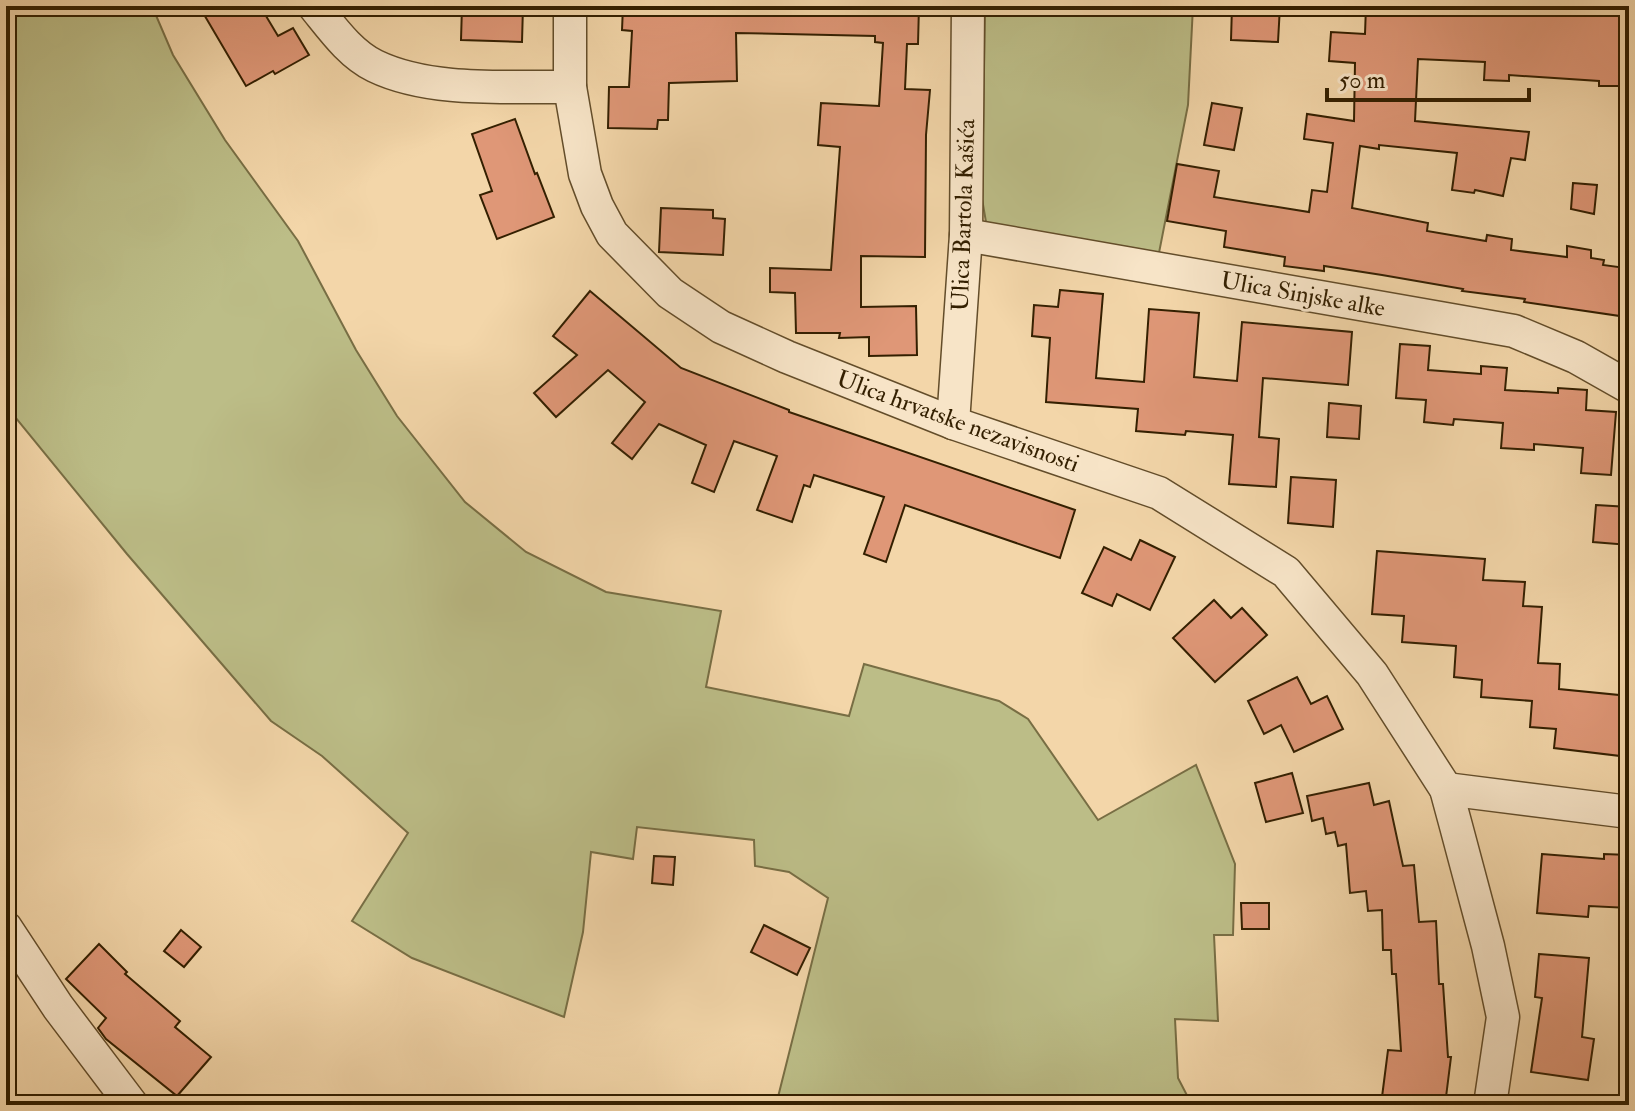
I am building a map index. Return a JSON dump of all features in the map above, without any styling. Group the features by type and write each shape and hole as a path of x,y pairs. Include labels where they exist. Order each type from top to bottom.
{"street":[{"path":"314,6 342,41 374,66 451,85 570,87"},
{"name":"Ulica hrvatske nezavisnosti","path":"570,6 570,87 585,174 612,234 670,293 734,333 787,357 953,423 1159,493 1286,572 1372,674 1446,789 1488,946 1503,1017 1490,1105"},
{"name":"Ulica Bartola Kašića","path":"953,423 966,235 968,6"},
{"name":"Ulica Sinjske alke","path":"966,235 1514,331 1576,357 1629,387"},
{"path":"1446,789 1629,812"},
{"path":"6,928 58,1007 132,1105"}],"green space":[{"path":"6,6 152,6 173,55 225,140 298,241 356,350 397,416 465,502 526,552 606,592 721,611 706,687 849,716 864,664 999,701 1028,719 1098,820 1196,765 1235,864 1233,935 1214,935 1218,1021 1175,1019 1178,1078 1192,1105 776,1105 828,898 789,872 755,866 754,840 637,827 633,859 591,852 583,932 564,1017 412,958 352,921 408,833 322,756 271,721 127,554 6,406"},
{"path":"985,6 1193,6 1188,105 1157,263 995,231 986,222 982,199"}],"building":[{"path":"199,6 260,6 278,36 293,28 309,55 246,86"},
{"path":"462,6 523,6 522,42 461,40"},
{"path":"623,6 919,6 918,44 907,44 905,89 930,90 926,135 925,257 861,256 861,307 916,306 917,355 869,356 869,337 839,338 840,333 796,333 795,293 770,292 770,268 831,270 840,147 818,145 821,103 879,106 883,43 875,42 875,36 736,33 737,81 669,83 668,120 658,120 657,129 608,128 609,87 629,87 632,31 622,30"},
{"path":"1232,6 1280,6 1278,42 1231,40"},
{"path":"1366,6 1629,6 1627,86 1599,86 1599,81 1509,75 1509,81 1484,80 1485,62 1418,59 1415,121 1529,132 1525,160 1511,158 1503,196 1475,190 1474,193 1452,190 1457,153 1360,146 1352,208 1428,223 1427,231 1486,241 1487,235 1512,239 1511,250 1567,257 1567,246 1591,250 1591,258 1604,260 1603,265 1626,268 1620,316 1324,266 1324,271 1284,266 1285,257 1224,247 1226,231 1167,221 1177,164 1219,171 1214,197 1309,212 1312,190 1327,192 1333,143 1304,139 1307,114 1354,121 1355,63 1329,61 1331,32 1365,34"},
{"path":"1212,103 1242,108 1234,150 1204,145"},
{"path":"515,119 554,217 497,239 480,195 492,191 472,134"},
{"path":"1573,183 1597,185 1594,214 1571,209"},
{"path":"661,208 713,210 713,218 725,219 723,255 659,252"},
{"path":"1060,290 1103,294 1096,378 1144,382 1149,309 1199,313 1194,377 1237,381 1242,322 1352,332 1348,385 1263,378 1259,437 1279,439 1276,487 1229,484 1233,435 1136,431 1138,409 1046,402 1050,338 1032,336 1034,305 1058,307"},
{"path":"590,291 681,368 789,412 1075,510 1060,558 905,505 886,562 864,554 884,497 814,475 810,487 804,485 792,522 757,510 777,456 734,441 714,492 692,483 706,445 659,424 632,459 612,443 645,402 608,370 556,417 534,393 577,355 553,336"},
{"path":"1400,344 1430,346 1428,370 1481,374 1481,366 1507,368 1505,390 1558,393 1558,388 1587,390 1586,410 1616,412 1611,475 1581,473 1583,448 1534,444 1534,450 1501,448 1503,423 1454,419 1453,425 1424,422 1426,400 1396,398"},
{"path":"1329,403 1361,406 1359,439 1327,437"},
{"path":"1291,477 1336,480 1333,527 1288,523"},
{"path":"1596,505 1629,507 1629,545 1593,542"},
{"path":"1140,540 1175,557 1150,610 1117,594 1112,606 1082,593 1104,547 1131,560"},
{"path":"1377,551 1485,559 1483,580 1525,582 1523,606 1542,607 1538,663 1560,664 1559,689 1629,696 1629,757 1554,748 1556,729 1530,727 1532,701 1481,697 1482,680 1454,677 1456,646 1402,642 1404,616 1372,614"},
{"path":"1214,600 1231,618 1242,608 1267,635 1215,682 1173,638"},
{"path":"1297,677 1311,704 1327,696 1343,729 1294,752 1281,725 1264,734 1248,701"},
{"path":"1292,773 1303,813 1266,822 1255,783"},
{"path":"1369,783 1374,805 1389,801 1403,866 1414,865 1419,922 1436,921 1439,984 1443,984 1448,1057 1451,1057 1445,1105 1382,1097 1388,1050 1401,1051 1396,974 1392,974 1391,950 1383,950 1382,910 1368,911 1366,891 1350,893 1346,844 1338,846 1335,832 1326,834 1323,818 1312,821 1307,796"},
{"path":"1542,854 1604,859 1604,854 1629,855 1629,908 1589,906 1588,917 1537,913"},
{"path":"654,856 675,857 673,885 652,883"},
{"path":"1241,903 1269,903 1269,929 1242,929"},
{"path":"764,925 810,948 797,975 751,952"},
{"path":"181,930 201,947 184,967 164,951"},
{"path":"99,944 127,972 125,974 180,1021 175,1027 211,1057 177,1096 106,1039 98,1028 106,1018 66,979"},
{"path":"1539,954 1589,958 1582,1037 1594,1039 1588,1080 1531,1072 1542,998 1535,997"}]}
